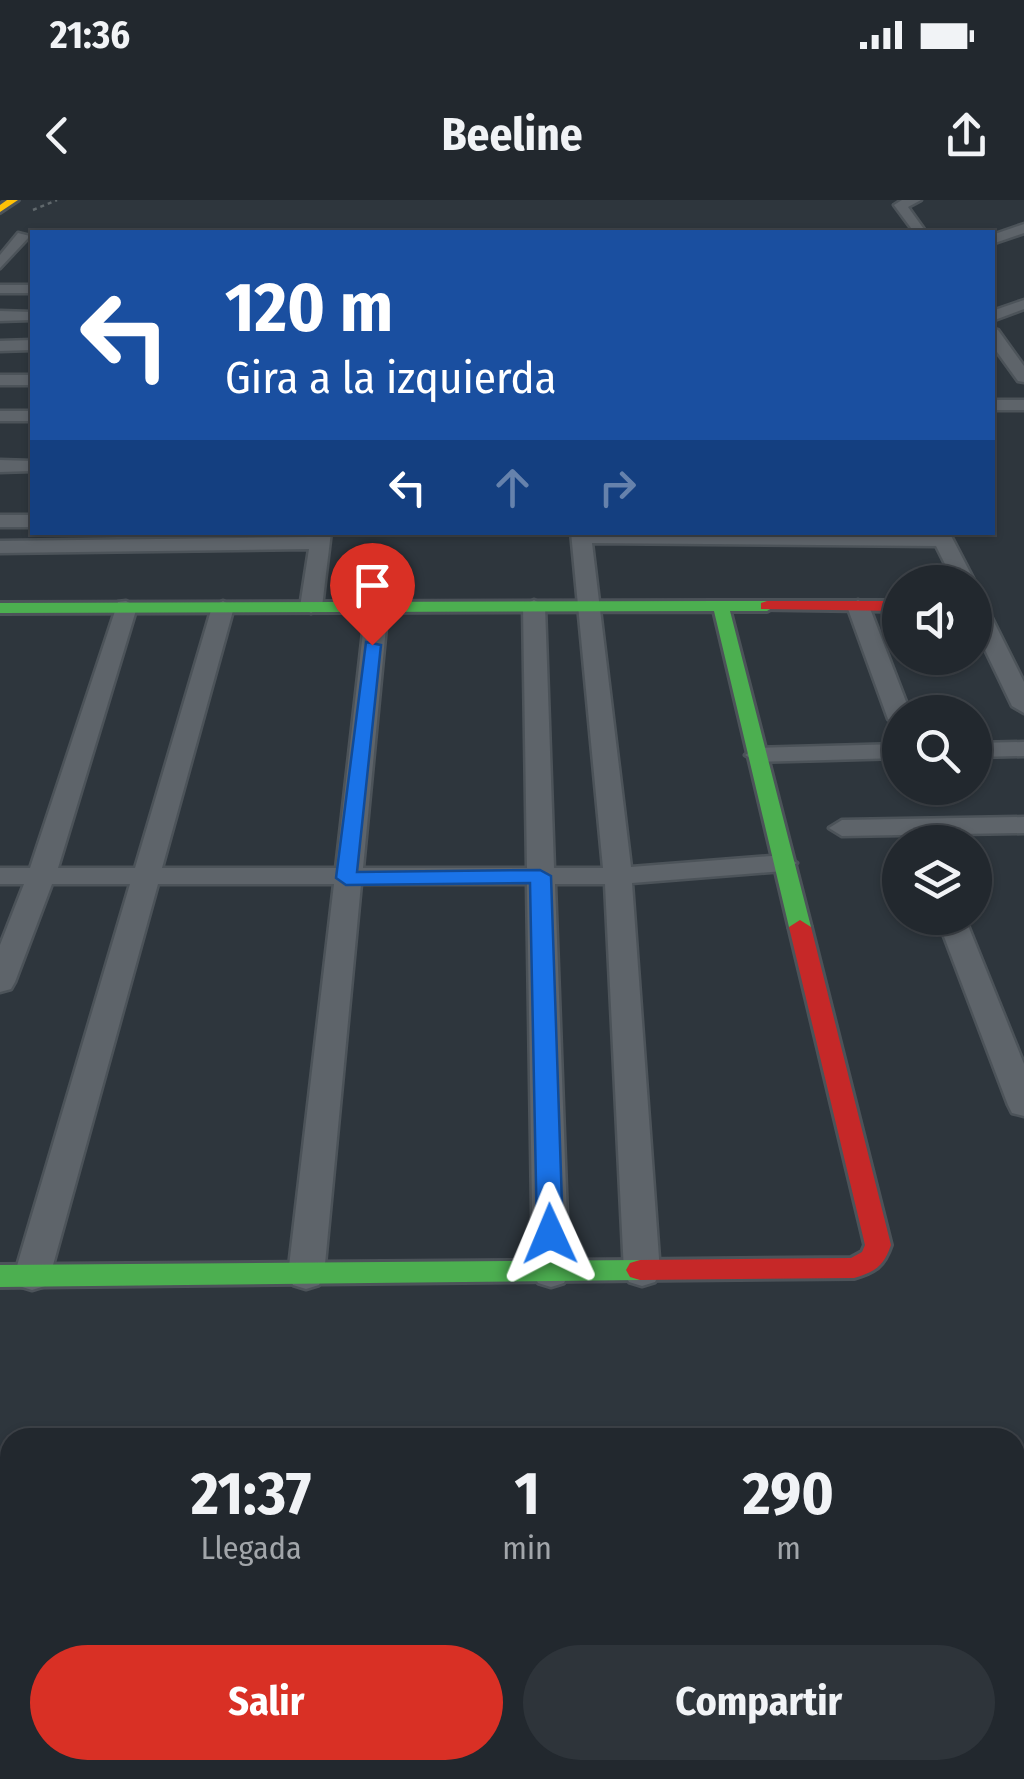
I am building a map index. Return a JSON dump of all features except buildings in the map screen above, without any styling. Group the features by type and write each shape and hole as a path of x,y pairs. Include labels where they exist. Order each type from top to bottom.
{"street":[{"path":"0,209 13,200"},
{"path":"916,200 900,205 919,230"},
{"path":"995,239 1024,228"},
{"path":"6,263 26,238"},
{"path":"0,289 30,289"},
{"path":"995,316 1024,304"},
{"path":"0,316 30,316"},
{"path":"995,337 1024,377"},
{"path":"0,346 30,345"},
{"path":"0,380 30,380"},
{"path":"995,405 1024,405"},
{"path":"0,416 30,416"},
{"path":"0,466 30,466"},
{"path":"0,521 30,521"},
{"path":"642,1272 618,876 582,535 941,536 956,565"},
{"path":"0,547 320,538 311,607"},
{"path":"306,1275 377,606"},
{"path":"534,606 551,1273"},
{"path":"0,1276 854,1268 872,1259 878,1246 721,606"},
{"path":"858,606 891,695"},
{"path":"0,608 882,606"},
{"path":"0,982 40,878 126,607"},
{"path":"32,1276 223,607"},
{"path":"992,641 1024,706"},
{"path":"992,750 1024,749"},
{"path":"757,755 882,752"},
{"path":"992,827 1024,824"},
{"path":"842,828 882,831"},
{"path":"0,876 618,876 783,863"},
{"path":"959,935 1014,1054 1024,1105"}],"traffic: fast":[{"path":"721,606 800,927"},
{"path":"0,608 767,606"},
{"path":"0,1276 640,1270"}],"traffic: slow":[{"path":"0,209 13,200"}],"traffic: jam":[{"path":"767,606 882,606"},
{"path":"640,1270 854,1268 873,1259 878,1245 800,927"}],"route":[{"path":"372,645 346,878 540,876 550,1234"}]}
